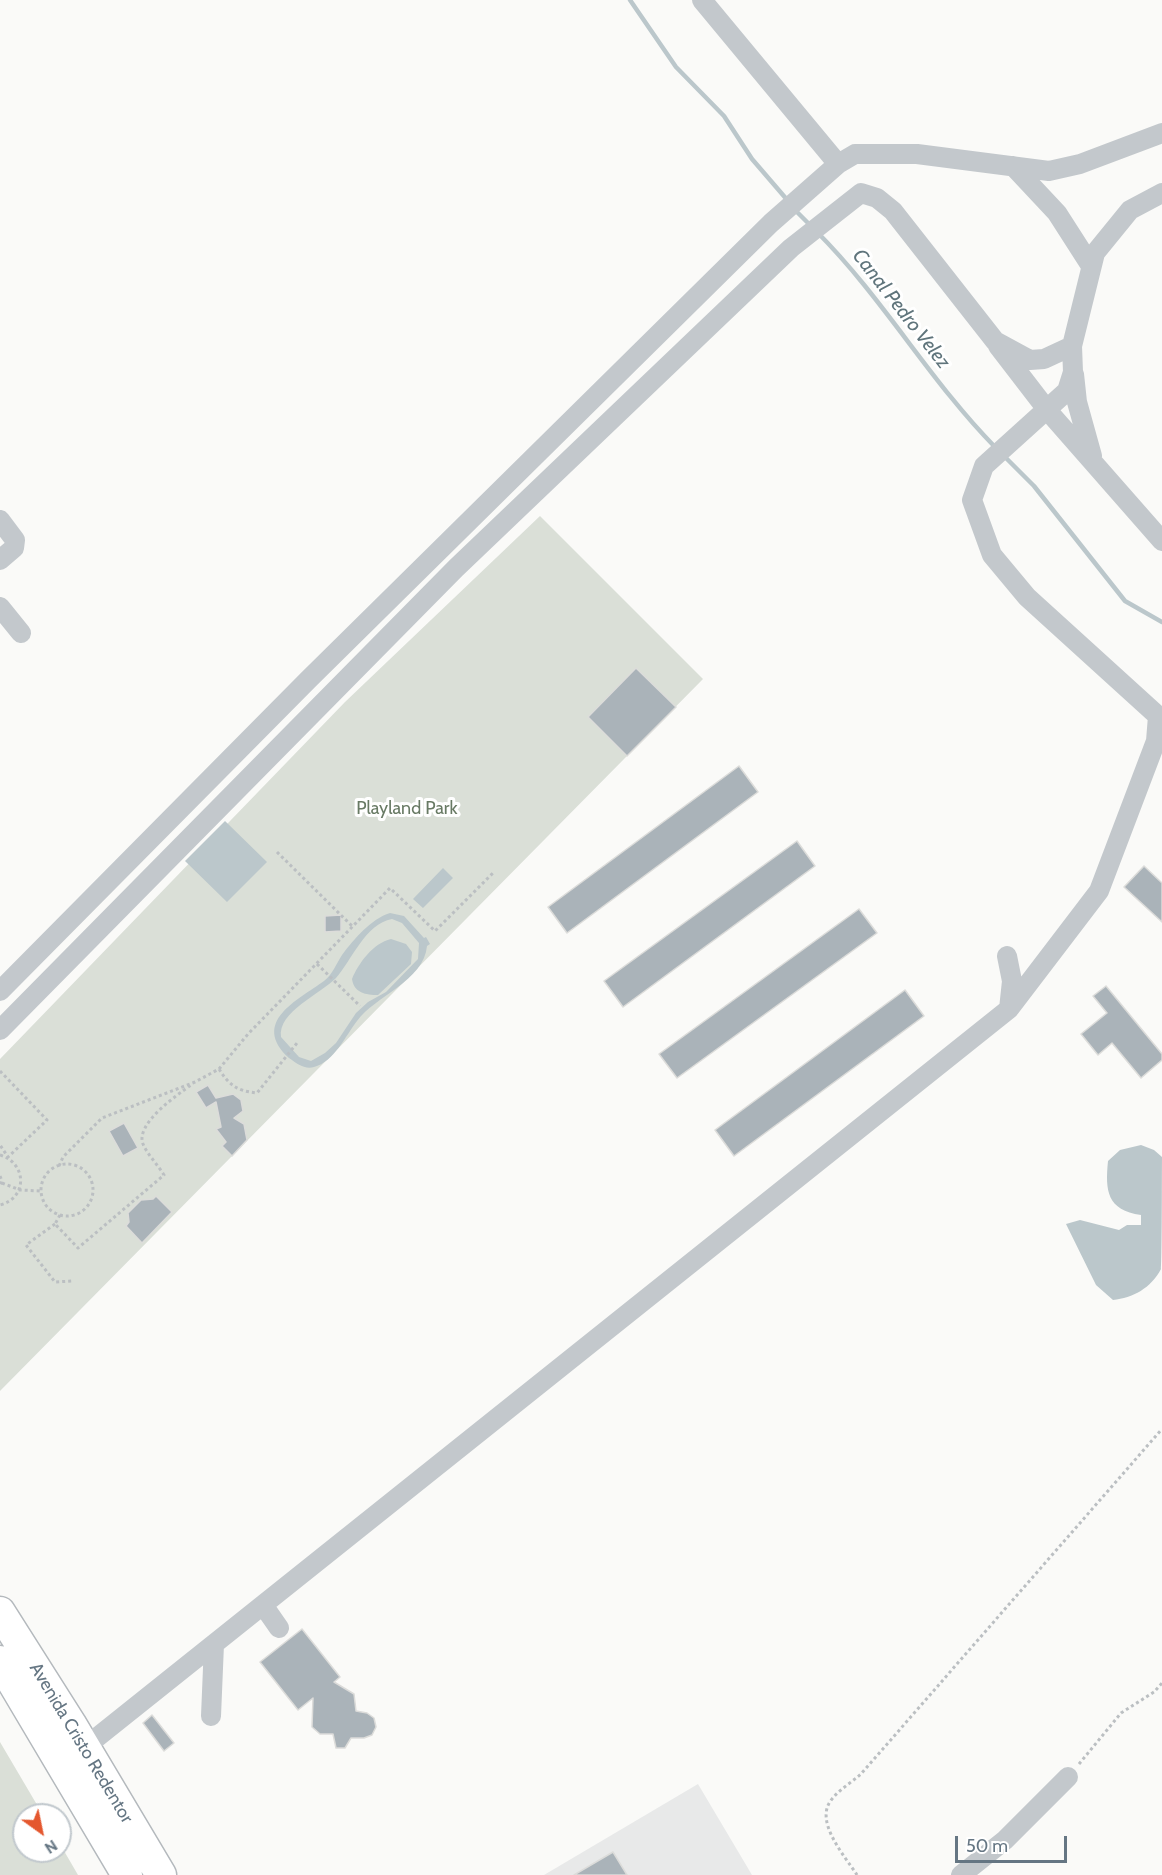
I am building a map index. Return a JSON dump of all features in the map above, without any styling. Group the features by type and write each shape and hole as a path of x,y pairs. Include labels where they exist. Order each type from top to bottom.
{"highway":[{"name":"Avenida Cristo Redentor","path":"0,1612 85,1747 160,1875"},
{"name":"Avenida Cristo Redentor","path":"0,1661 127,1875"}],"street":[{"path":"702,0 838,164"},
{"path":"0,991 309,679 771,223 838,164 855,154 917,154 1049,171 1080,164 1162,133"},
{"path":"1013,166 1057,213 1091,266"},
{"path":"1094,461 1077,402 1072,346 1091,266 1095,253 1130,210 1162,193"},
{"path":"0,1030 456,568 792,248 827,218 861,194 877,198 893,211 1048,411 1094,461 1162,542"},
{"path":"995,341 1030,360 1044,359 1072,346"},
{"path":"639,354 640,369 645,376 657,377"},
{"path":"85,1747 1010,1009 1099,891 1156,741 1158,716 1027,597 992,555 972,500 984,466 1048,411 1067,391 1073,372"},
{"path":"607,385 618,392 625,407"},
{"path":"0,520 15,540 14,548 0,560"},
{"path":"0,607 21,633"},
{"path":"1007,956 1012,981 1010,1009"},
{"path":"263,1605 279,1628"},
{"path":"211,1716 214,1644"},
{"path":"961,1875 1005,1840 1068,1777"}],"path":[{"path":"277,852 353,927"},
{"path":"59,1166 74,1166 88,1174 93,1190 89,1205 83,1211 68,1216 60,1215 47,1207 41,1191 46,1176 59,1166 63,1157 102,1118 195,1082 219,1069 248,1034 390,888 435,931 494,872"},
{"path":"317,964 360,1006"},
{"path":"219,1069 229,1084 242,1092 257,1093 297,1043"},
{"path":"0,1071 47,1120 8,1157"},
{"path":"55,1224 78,1248 164,1175 143,1143 142,1133 150,1119 195,1082"},
{"path":"0,1146 18,1167 21,1174 20,1190 9,1202 0,1205"},
{"path":"0,1155 8,1157"},
{"path":"0,1176 1,1185 20,1190 41,1191"},
{"path":"60,1215 55,1224 26,1245 55,1282 72,1281"},
{"path":"857,1875 828,1829 825,1811 831,1799 861,1774 1162,1429"},
{"path":"1068,1777 1121,1713 1154,1692 1162,1683"}],"shaded area":[{"path":"225,821 267,862 227,902 185,861"},
{"path":"443,868 453,878 423,908 413,899"},
{"path":"390,913 404,916 424,938 426,937 430,944 427,946 424,958 408,979 365,1012 328,1060 311,1068 298,1064 289,1058 278,1045 274,1033 276,1023 291,1004 327,978 357,936","holes":["392,919 402,923 419,943 418,959 386,992 368,1002 356,1013 336,1043 325,1053 311,1061 299,1057 281,1037 286,1019 336,978 374,928"]},
{"path":"391,939 406,944 412,952 411,964 378,995 361,992 355,987 352,979 358,967 372,949"},
{"path":"1141,1145 1154,1150 1162,1157 1161,1269 1152,1282 1141,1291 1113,1300 1096,1285 1066,1224 1080,1220 1119,1230 1127,1225 1141,1225 1141,1215 1121,1209 1115,1204 1108,1190 1107,1181 1108,1161 1120,1150"},
{"path":"698,1784 752,1875 544,1875"}],"green space":[{"name":"Playland Park","path":"540,516 703,679 0,1391 0,1059 345,702"},
{"path":"0,1742 36,1803 12,1803 12,1863 71,1863 78,1875 0,1875"}],"building":[{"path":"636,668 676,707 627,756 588,717"},
{"path":"739,766 758,792 567,933 548,907"},
{"path":"797,841 815,866 623,1007 604,981"},
{"path":"1144,866 1162,883 1162,922 1124,887"},
{"path":"859,909 877,933 677,1078 659,1054"},
{"path":"341,915 341,931 325,932 325,916"},
{"path":"1106,986 1162,1054 1162,1060 1141,1078 1112,1043 1098,1055 1081,1034 1107,1013 1093,996"},
{"path":"905,990 924,1016 734,1156 715,1130"},
{"path":"208,1085 216,1098 233,1094 241,1100 243,1111 234,1118 244,1124 247,1140 232,1156 222,1146 226,1142 216,1129 221,1127 216,1102 206,1108 196,1092"},
{"path":"124,1123 138,1148 123,1156 109,1131"},
{"path":"156,1196 172,1212 142,1243 126,1226 129,1222 128,1213 141,1200 153,1199"},
{"path":"302,1629 340,1677 334,1682 354,1694 356,1711 367,1713 374,1718 376,1727 372,1735 364,1738 351,1738 345,1748 336,1748 333,1734 320,1734 312,1727 313,1698 298,1710 260,1662"},
{"path":"152,1715 174,1743 164,1751 143,1723"},
{"path":"613,1852 627,1875 574,1875"}],"waterway":[{"name":"Canal Pedro Velez","path":"630,0 676,67 724,116 752,159 789,202"},
{"name":"Canal Pedro Velez","path":"794,209 811,226"},
{"name":"Canal Pedro Velez","path":"817,232 864,284 949,395 995,447"},
{"name":"Canal Pedro Velez","path":"1003,455 1034,486 1125,601 1162,622"}]}
